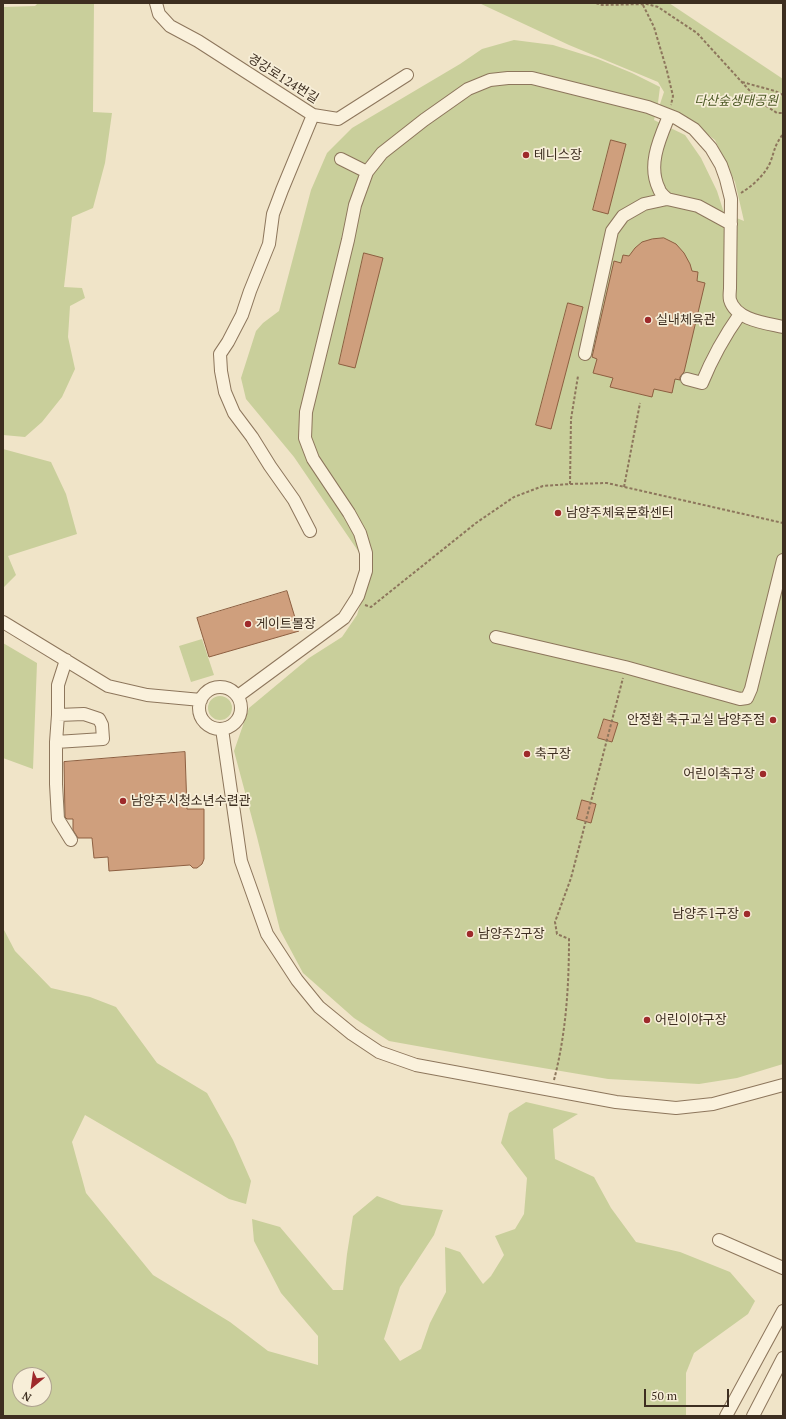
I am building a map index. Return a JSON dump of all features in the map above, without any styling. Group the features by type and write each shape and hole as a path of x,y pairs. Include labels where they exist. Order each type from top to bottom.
{"street":[{"name":"경강로124번길","path":"156,3 159,14 170,26 198,41 313,115 338,119 407,76"},
{"path":"238,696 344,618 358,596 366,571 366,553 360,533 349,513 313,460 305,438 306,412 355,206 367,172 382,153 424,120 468,89 490,80 532,78 648,107 694,129 711,148 721,165 726,178 730,198 731,224 729,298 733,307 740,314 754,320 783,327"},
{"path":"310,531 294,500 270,466 252,436 234,413 225,392 221,371 220,354 242,315 269,244 273,214 313,115"},
{"path":"667,199 659,190 654,175 656,148 669,116"},
{"path":"341,159 367,172"},
{"path":"584,354 612,231 623,216 644,204 667,199 698,206 731,224"},
{"path":"687,379 702,383 725,334 740,314"},
{"path":"496,636 626,667 740,699 747,698 751,689 783,560"},
{"path":"3,622 108,686 147,695 201,700"},
{"path":"66,660 58,685 56,784 58,819 71,840"},
{"path":"217,686 224,687 230,689 238,696 242,705 241,712 239,718 228,728 214,728 202,719 199,705 205,693 210,689 217,686"},
{"path":"56,742 103,739 102,725 99,719 84,714 58,715"},
{"path":"222,729 241,861 267,934 297,980 319,1007 352,1034 379,1052 416,1066 616,1102 676,1108 713,1104 783,1085"},
{"path":"719,1240 783,1268"},
{"path":"726,1416 783,1311"},
{"path":"752,1416 783,1358"}],"path":[{"path":"596,3 602,5 642,4 658,7 697,33 760,102 777,113 783,113"},
{"path":"642,4 654,27 668,71 673,96 669,116"},
{"path":"742,82 775,91 783,95"},
{"path":"730,198 751,186 765,171 770,163 776,143 783,134"},
{"path":"570,484 571,419 578,376"},
{"path":"624,488 640,404"},
{"path":"354,602 371,607 476,523 514,497 543,486 607,483 783,523"},
{"path":"552,1090 560,1057 569,979 570,938 557,934 555,922 571,878 626,667"}],"green space":[{"path":"38,3 94,3 93,112 112,113 105,163 93,208 72,217 64,287 82,288 85,298 70,306 68,337 75,369 62,397 42,422 25,437 3,435 3,7 35,6"},
{"name":"남양주체육문화센터","path":"479,3 669,3 783,79 783,1064 737,1078 699,1084 608,1079 389,1041 354,1018 303,973 280,930 234,751 249,708 309,658 342,637 357,615 371,570 294,457 246,399 241,378 256,331 263,323 279,311 311,190 327,153 352,128 460,64 482,49 514,40 553,45 598,59 632,73 660,87 654,120 685,135 701,158 717,191 724,213 744,221 735,182 715,140 690,121 659,107 664,92 658,82 569,45"},
{"path":"3,449 51,462 66,494 77,534 8,556 16,575 3,588"},
{"path":"202,639 214,675 191,682 179,646"},
{"path":"3,643 37,663 33,769 3,758"},
{"path":"220,696 229,699 232,708 229,717 220,720 211,717 208,708 211,699"},
{"path":"3,928 15,951 51,988 90,997 116,1007 157,1063 207,1093 233,1140 251,1181 246,1204 229,1199 85,1115 72,1142 86,1193 153,1275 230,1322 268,1351 318,1365 318,1336 281,1293 254,1241 252,1219 280,1227 333,1290 343,1290 353,1216 377,1196 402,1205 443,1210 434,1235 400,1287 384,1339 400,1361 421,1349 430,1323 446,1292 445,1247 460,1252 483,1284 491,1276 504,1255 495,1236 515,1229 524,1214 527,1178 501,1143 509,1113 526,1102 578,1114 553,1129 555,1159 594,1177 611,1208 636,1242 680,1252 730,1272 755,1301 748,1314 694,1353 686,1373 686,1416 3,1416"}],"building":[{"path":"611,140 626,144 608,214 593,210"},
{"name":"실내체육관","path":"664,238 676,244 684,253 692,271 698,272 697,281 705,283 684,372 680,377 680,380 675,379 672,393 654,389 652,397 610,387 613,378 593,373 597,359 592,357 614,261 621,263 623,255 629,256 642,242"},
{"path":"364,253 383,258 355,368 339,364"},
{"path":"568,303 583,307 551,429 536,425"},
{"name":"게이트볼장","path":"287,591 299,631 209,657 197,618"},
{"path":"604,719 618,723 612,742 598,738"},
{"path":"185,752 187,809 204,809 204,859 202,864 197,868 193,868 190,865 109,871 108,857 94,858 92,838 78,838 73,830 73,819 67,819 65,817 64,762"},
{"path":"582,800 596,804 591,823 577,819"}],"place":[{"name":"테니스장","path":"526,155"},
{"name":"실내체육관","path":"648,320"},
{"name":"남양주체육문화센터","path":"558,513"},
{"name":"게이트볼장","path":"248,624"},
{"name":"안정환 축구교실 남양주점","path":"773,720"},
{"name":"축구장","path":"527,754"},
{"name":"어린이축구장","path":"763,774"},
{"name":"남양주시청소년수련관","path":"123,801"},
{"name":"남양주1구장","path":"747,914"},
{"name":"남양주2구장","path":"470,934"},
{"name":"어린이야구장","path":"647,1020"}],"park label":[{"name":"다산숲생태공원","path":"736,101"}]}
